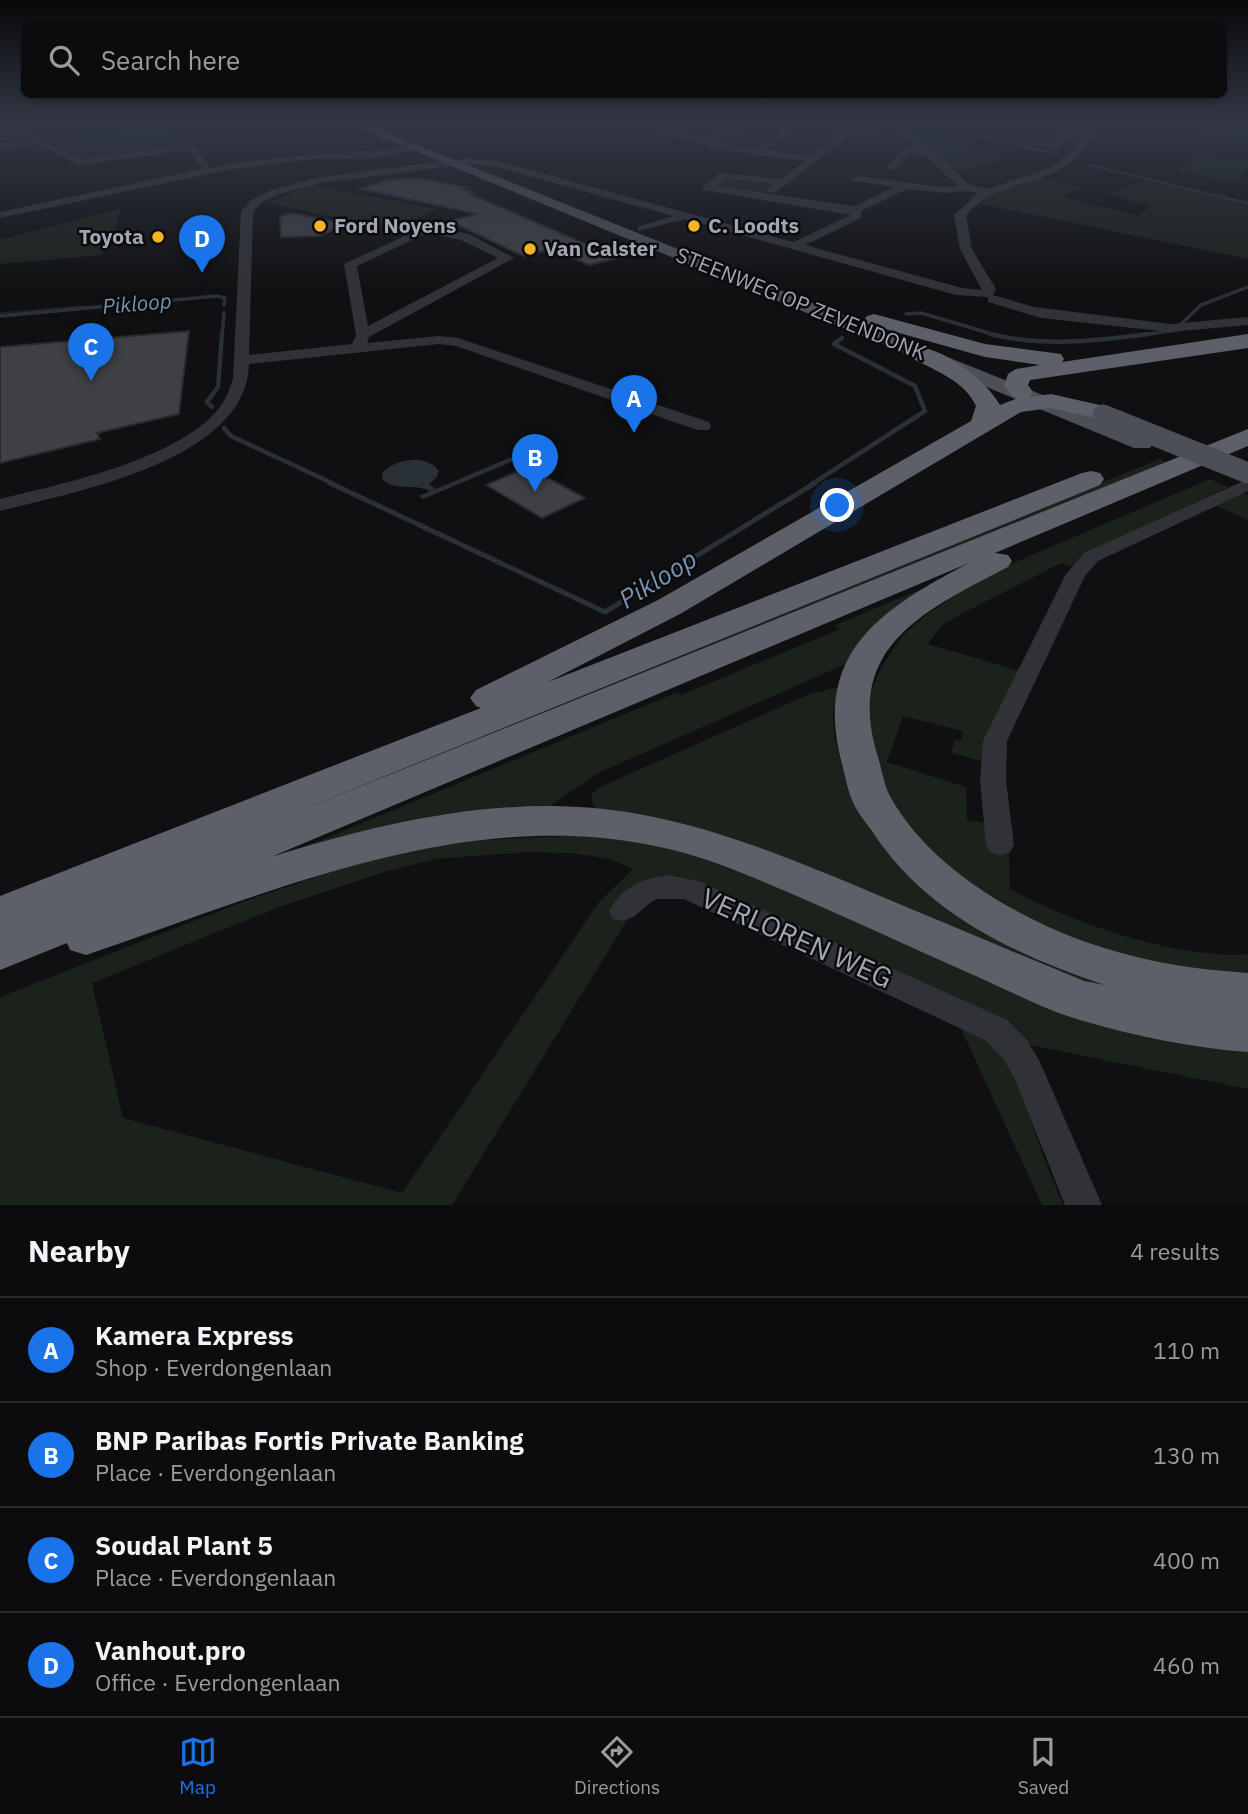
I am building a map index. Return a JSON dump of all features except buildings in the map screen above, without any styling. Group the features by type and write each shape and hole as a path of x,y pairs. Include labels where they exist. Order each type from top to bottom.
{"highway":[{"path":"874,320 948,343 1002,354 1041,359 1111,360"},
{"path":"245,816 278,792 309,775 518,684 629,629 1015,406 1026,391 1024,374 1248,341"},
{"path":"920,353 965,379 981,392 988,406 983,423"},
{"path":"1026,391 1095,415"},
{"path":"0,914 1248,416"},
{"path":"0,951 1248,437"},
{"path":"1145,480 1108,507 959,580 910,612 883,634 862,662 851,695 856,761 873,803 886,825 930,872 978,910 1043,945 1125,975 1209,991 1248,993"},
{"path":"0,961 79,940 312,860 399,837 485,825 566,821 652,831 699,842 790,874 891,921 1079,1000 1205,1028 1248,1031"}],"main road":[{"name":"STEENWEG OP ZEVENDONK","path":"503,179 920,353 1248,473"},
{"name":"STEENWEG OP ZEVENDONK","path":"507,179 874,320 1026,391"},
{"name":"STEENWEG OP ZEVENDONK","path":"1095,415 1248,485"}],"street":[{"path":"0,215 168,179"},
{"path":"292,179 301,185"},
{"path":"315,179 320,180"},
{"path":"0,505 118,472 159,456 190,439 228,411 238,394 243,360 247,211 257,201 275,192 325,179"},
{"name":"STEENWEG OP ZEVENDONK","path":"550,179 961,292 977,299 987,296 1030,311 1115,334"},
{"path":"718,179 707,188 855,210 905,185"},
{"path":"760,179 783,182"},
{"path":"764,197 787,179"},
{"path":"859,179 944,190 967,188 986,192"},
{"path":"958,179 967,188"},
{"path":"987,296 989,289 966,249 959,224 960,215 967,205 986,192 1024,179"},
{"path":"794,246 857,216 855,210"},
{"path":"642,229 684,216"},
{"path":"426,229 465,237 508,258 361,342 350,264 426,229"},
{"name":"STEENWEG OP ZEVENDONK","path":"1030,311 1170,328 1248,321"},
{"path":"243,360 361,342 439,340 469,344 703,426"},
{"path":"1000,845 993,782 995,741 1076,575 1091,557 1248,485"},
{"name":"VERLOREN WEG","path":"622,911 645,889 674,886 689,889 974,1019 1004,1036 1026,1065 1084,1205"}],"shaded area":[{"path":"723,179 773,183 762,193 712,186"},
{"path":"1037,179 1046,179 1081,188 1061,197 1138,216 1151,206 1107,194 1147,180 1248,203 1248,259 981,204 995,194"},
{"path":"1219,179 1240,179 1237,183"},
{"path":"312,185 437,209 394,230 267,203"},
{"path":"120,209 115,232 109,233 102,255 0,264 0,240"},
{"path":"87,305 84,310 0,318 0,312"},
{"path":"542,444 547,447 423,499 419,496 430,491 394,486 383,480 382,473 395,464 419,460 433,465 439,471 429,484 436,489"},
{"path":"1160,459 1166,462 0,936 0,927"},
{"path":"1210,479 1228,487 1087,555 1072,566 1061,563 941,626 928,644 1020,671 984,762 951,753 955,740 961,741 963,731 903,716 887,762 966,787 967,820 1008,826 1010,889 1094,926 1158,945 1189,951 1248,954 1248,980 1072,947 955,878 901,820 870,754 869,695 882,666 903,635 926,615 967,587 1006,566"},
{"path":"1240,492 1248,495 1248,520 1214,505"},
{"path":"931,585 855,660 598,773 549,807 295,851 678,692 681,695 840,629 835,625"},
{"path":"838,689 833,710 834,735 843,770 849,788 887,848 1136,989 1108,992 597,810 591,800 592,794 602,786 810,694"},
{"path":"593,835 663,846 720,863 1248,1051 1248,1089 1025,1044 700,882 664,875 648,879 630,890 631,914 452,1205 0,1205 0,997 245,901 365,860 435,842","holes":["526,852 595,856 633,869 599,902 402,1193 123,1118 92,983 279,907 384,872 435,859"]},
{"path":"958,1022 993,1040 1013,1067 1063,1205 1042,1205"}],"waterway":[{"path":"1149,179 1248,203"},
{"name":"Pikloop","path":"1179,326 1201,305 1248,287"},
{"name":"Pikloop","path":"0,316 217,296 225,298 224,305"},
{"name":"Pikloop","path":"222,336 224,313"},
{"name":"Pikloop","path":"906,314 921,313 997,335"},
{"name":"Pikloop","path":"1135,336 1177,330"},
{"name":"Pikloop","path":"212,407 207,402 218,387 222,334"},
{"name":"Pikloop","path":"990,334 997,335"},
{"name":"Pikloop","path":"997,335 1049,342 1089,341 1148,334"},
{"name":"Pikloop","path":"812,484 925,411 915,386 834,344 842,338"},
{"name":"Pikloop","path":"224,428 231,436 334,484"},
{"name":"Pikloop","path":"330,483 605,612 815,483"}],"place":[{"name":"Ford Noyens","path":"320,226"},
{"name":"C. Loodts","path":"694,226"},
{"name":"Toyota","path":"158,237"},
{"name":"Van Calster","path":"530,249"},
{"name":"Vanhout.pro","path":"202,273"},
{"name":"Soudal Plant 5","path":"91,381"},
{"name":"Kamera Express","path":"634,433"},
{"name":"BNP Paribas Fortis Private Banking","path":"535,492"}]}
